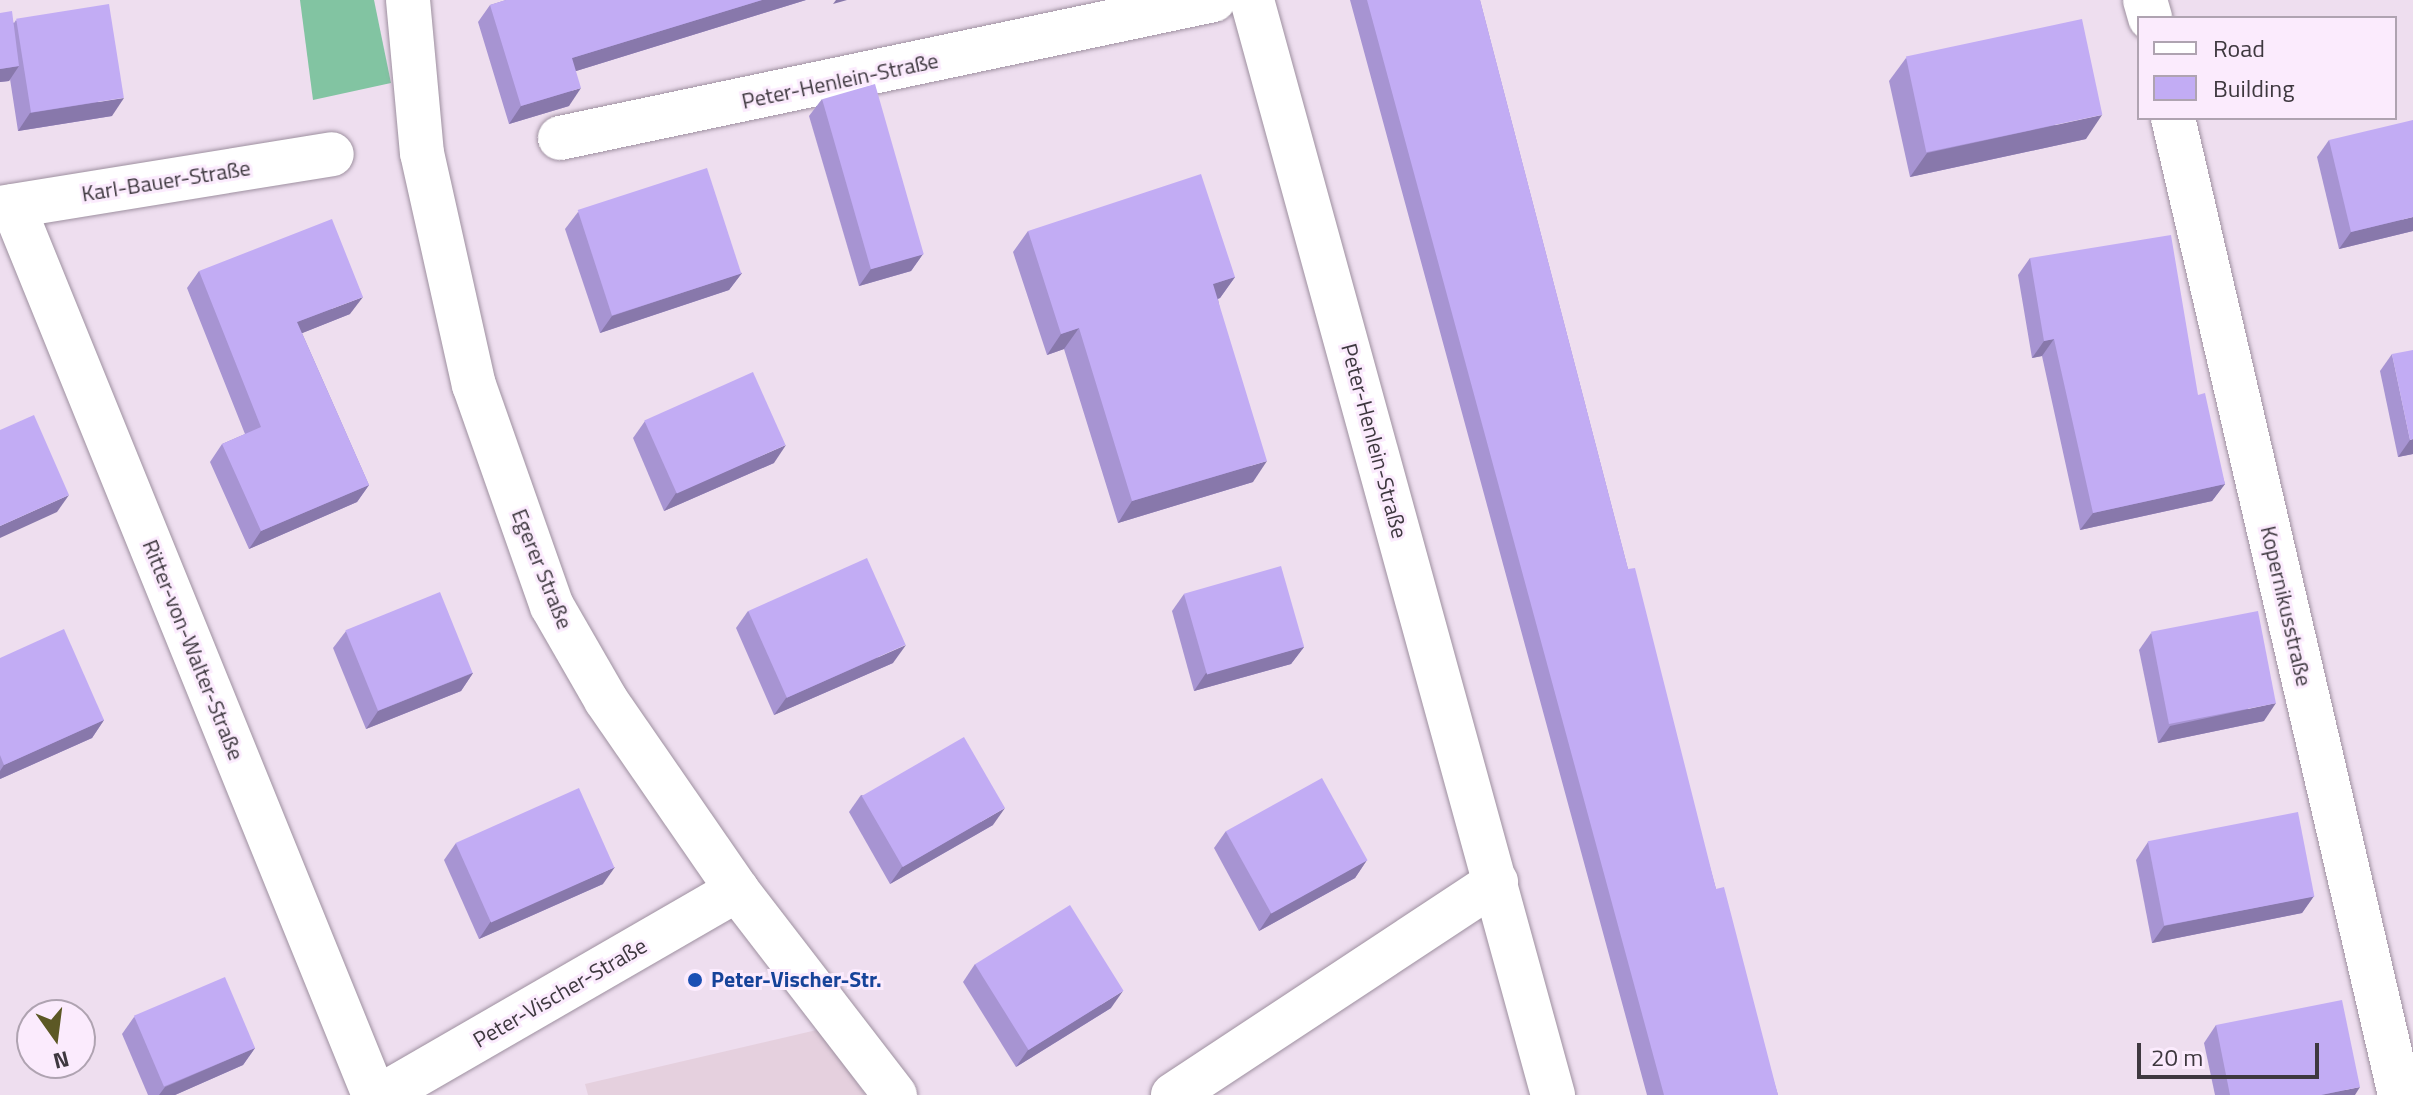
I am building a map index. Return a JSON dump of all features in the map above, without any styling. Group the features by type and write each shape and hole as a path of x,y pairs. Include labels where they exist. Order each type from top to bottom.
{"street":[{"name":"Egerer Straße","path":"408,0 422,153 474,385 552,606 606,700 737,890 895,1095"},
{"name":"Peter-Henlein-Straße","path":"560,138 1214,0"},
{"name":"Peter-Henlein-Straße","path":"1252,0 1553,1095"},
{"name":"Kopernikusstraße","path":"2173,120 2400,1095"},
{"name":"Karl-Bauer-Straße","path":"6,207 332,154"},
{"name":"Ritter-von-Walter-Straße","path":"6,207 374,1095"},
{"path":"1173,1095 1496,882"},
{"name":"Peter-Vischer-Straße","path":"382,1095 737,890"}],"shaded area":[{"path":"821,1029 865,1095 588,1095 585,1084"}],"green space":[{"path":"300,0 374,0 391,83 313,100"}],"building":[{"path":"506,0 762,0 572,58 581,88 521,106 490,5"},
{"path":"1367,0 1480,0 1628,569 1635,568 1716,889 1724,887 1778,1095 1664,1095"},
{"path":"109,4 124,98 31,113 16,19"},
{"path":"12,11 19,66 0,69 0,13"},
{"path":"2082,19 2102,115 1926,152 1906,56"},
{"path":"875,84 924,254 871,269 822,99"},
{"path":"2413,120 2413,217 2351,232 2329,140"},
{"path":"707,168 741,274 612,316 578,210"},
{"path":"1201,174 1235,277 1213,284 1267,461 1132,501 1079,328 1061,334 1028,231"},
{"path":"332,219 363,297 297,322 369,485 261,531 222,444 261,427 199,271"},
{"path":"2171,235 2198,395 2205,393 2225,484 2093,513 2054,339 2044,341 2030,258"},
{"path":"2413,350 2413,439 2410,440 2392,354"},
{"path":"753,372 786,445 677,493 644,420"},
{"path":"34,415 69,495 0,526 0,430"},
{"path":"867,558 906,645 787,698 748,611"},
{"path":"1281,566 1304,647 1207,675 1184,594"},
{"path":"440,592 473,673 378,711 345,630"},
{"path":"2258,611 2276,703 2169,724 2151,632"},
{"path":"64,629 104,720 4,765 0,755 0,658"},
{"path":"964,737 1005,808 903,867 862,796"},
{"path":"1322,778 1368,860 1271,914 1226,831"},
{"path":"579,788 614,867 491,922 456,843"},
{"path":"2298,812 2314,896 2164,926 2148,841"},
{"path":"1070,905 1124,991 1029,1050 975,964"},
{"path":"225,977 255,1048 164,1087 134,1016"},
{"path":"2342,1000 2360,1087 2321,1095 2230,1095 2216,1025"}],"place":[{"name":"Peter-Vischer-Str.","path":"695,980"}]}
